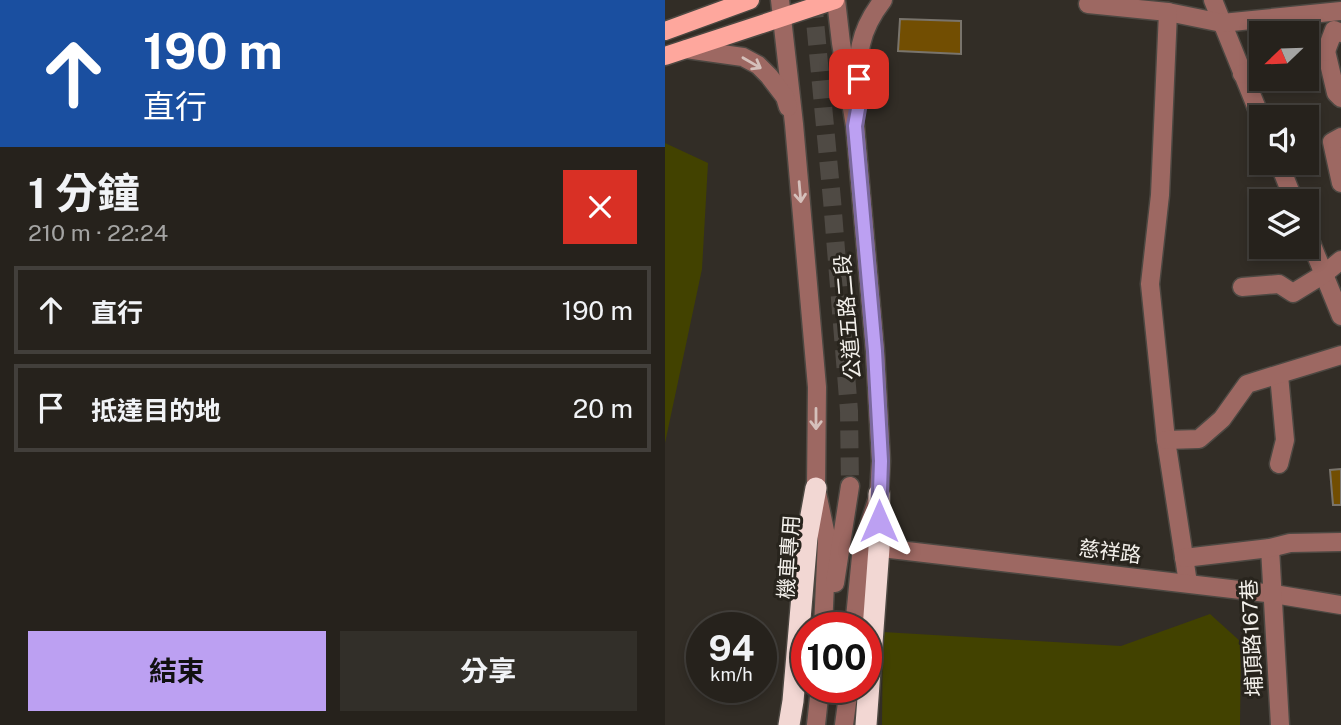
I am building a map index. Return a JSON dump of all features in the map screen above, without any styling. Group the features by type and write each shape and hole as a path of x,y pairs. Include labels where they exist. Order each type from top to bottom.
{"highway":[{"path":"789,725 807,537 816,488"},
{"path":"866,725 879,494"}],"main road":[{"path":"665,31 750,0"},
{"path":"665,56 780,9 835,0"}],"street":[{"name":"公道五路二段","path":"835,0 855,126 875,351 881,461 879,494 862,546 854,612"},
{"path":"855,126 859,103 858,54 865,30 883,0"},
{"path":"1213,0 1255,105"},
{"path":"1088,4 1168,12 1222,23 1341,11"},
{"name":"公道五路二段","path":"780,9 786,42 817,387 816,488 827,540 826,612"},
{"path":"1168,12 1160,195 1150,284 1166,440 1188,583"},
{"path":"1341,33 1334,30 1326,51 1336,93 1341,98"},
{"path":"686,49 743,57 758,65 785,97 794,124"},
{"path":"1319,52 1326,51"},
{"path":"1242,74 1249,71"},
{"path":"1341,137 1332,142 1341,183"},
{"path":"1318,259 1341,316"},
{"path":"1242,287 1279,284 1293,293 1341,260"},
{"path":"1166,440 1199,439 1222,419 1247,384 1341,355"},
{"path":"1279,374 1285,440 1279,464"},
{"path":"829,612 850,486 852,612"},
{"name":"機車專用","path":"809,612 816,488"},
{"name":"埔頂路167巷","path":"1184,558 1270,548 1290,543 1341,542"},
{"path":"868,612 876,547"},
{"name":"慈祥路","path":"876,547 1188,583 1341,605"},
{"name":"埔頂路167巷","path":"1270,548 1280,725"},
{"name":"機車專用","path":"798,725 800,703"},
{"path":"816,725 818,703"},
{"path":"844,725 847,703"},
{"path":"857,725 859,703"}],"shaded area":[{"path":"665,143 708,163 702,269 665,443"},
{"path":"1210,614 1241,642 1240,725 882,725 883,632 1121,646"}],"building":[{"path":"900,19 961,21 961,54 898,51"},
{"path":"1341,469 1341,505 1333,505 1330,470"}],"tunnel":[{"path":"813,0 849,411 850,486"}],"route":[{"path":"859,79 855,126 875,351 881,461 879,521"}]}
